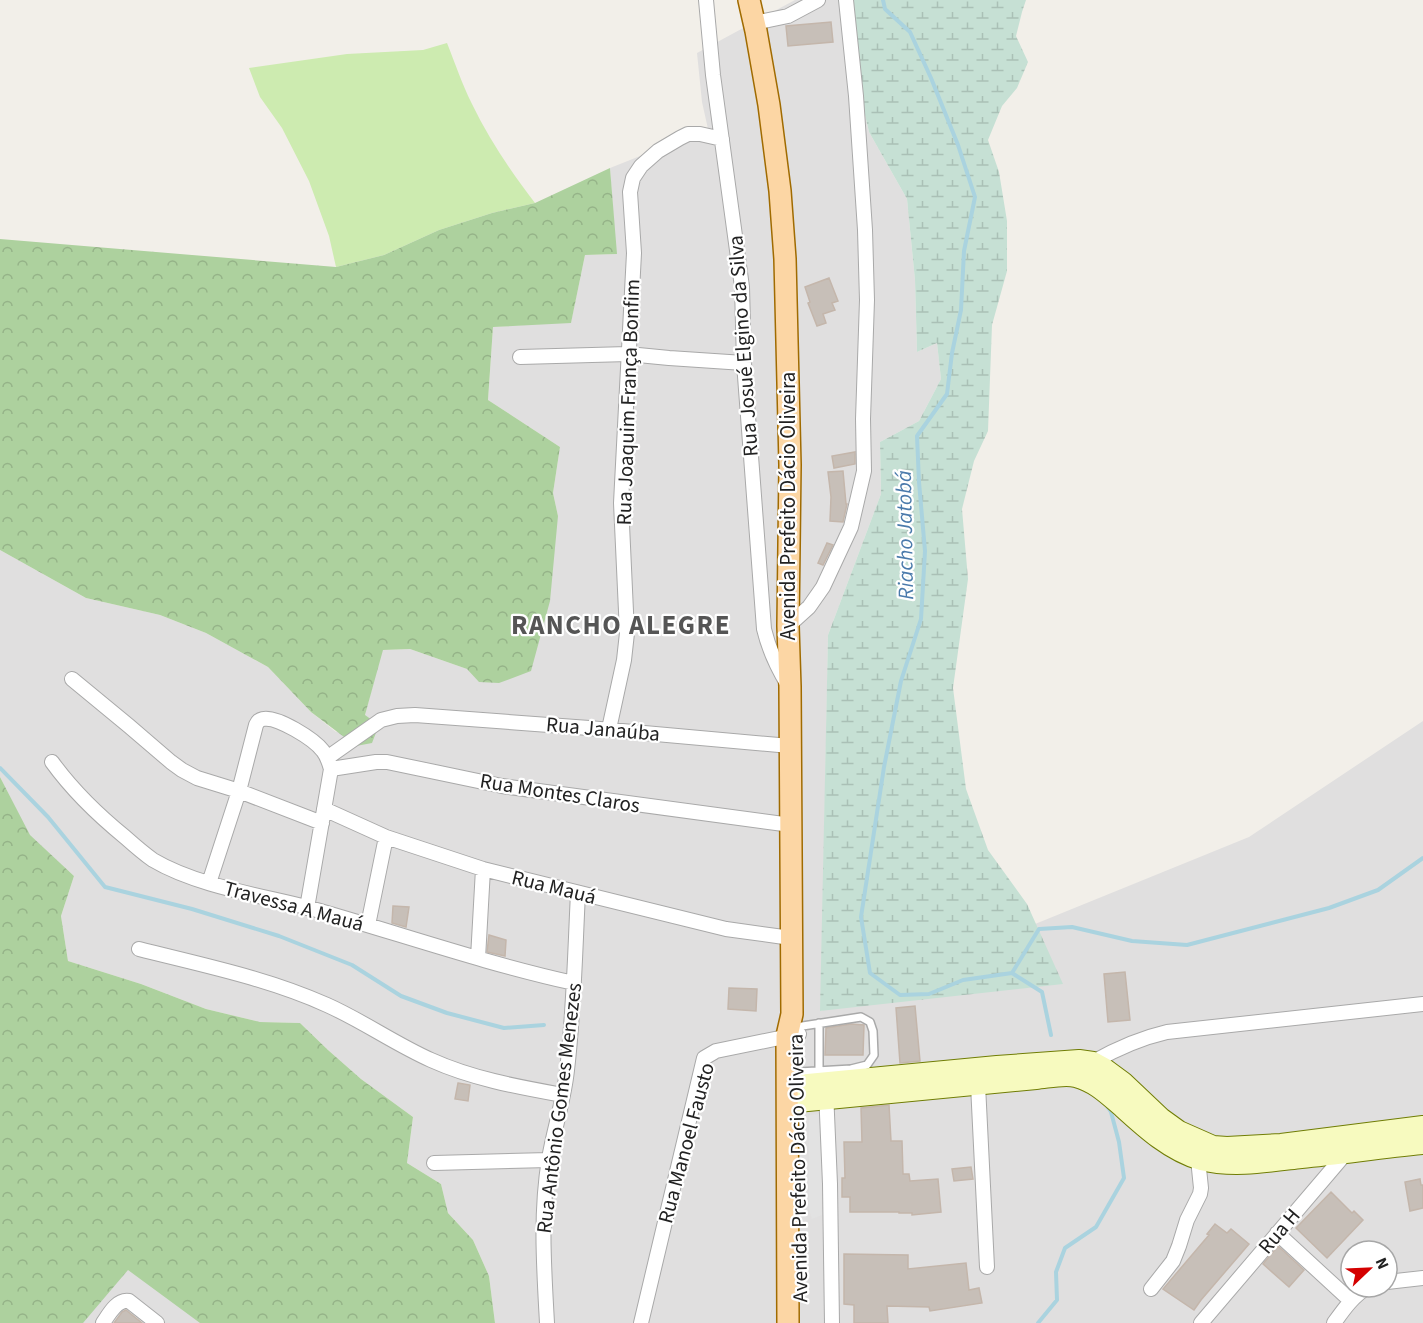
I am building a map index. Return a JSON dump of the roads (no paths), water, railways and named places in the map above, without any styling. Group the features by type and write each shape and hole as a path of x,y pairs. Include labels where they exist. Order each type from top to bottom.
{"main road":[{"name":"Avenida Prefeito Dácio Oliveira","path":"749,0 769,105 780,192 785,259 790,465 788,626 793,1028 805,1087 799,1248 800,1323"},
{"name":"Avenida Prefeito Dácio Oliveira","path":"788,1323 805,1087"}],"street":[{"name":"Rua Josué Elgino da Silva","path":"706,0 713,75 742,287 744,363 764,629 768,648 790,687"},
{"path":"754,23 788,16 818,0"},
{"path":"788,626 809,607 823,587 851,527 864,471 863,419 867,300 865,230 856,96 846,0"},
{"name":"Rua Joaquim França Bonfim","path":"609,729 624,660 627,633 621,503 634,253 630,192 633,178 641,166 658,151 680,138 688,134 722,139"},
{"path":"520,357 628,354 744,363"},
{"path":"72,679 182,770 197,778 239,791 322,823"},
{"name":"Rua Janaúba","path":"329,763 381,720 415,715 609,729 790,746"},
{"path":"208,883 239,791 254,731 262,719 274,720 310,738 323,751 329,763 322,823 307,908"},
{"name":"Travessa A Mauá","path":"52,762 99,816 141,851 172,870 208,883 307,908 524,972 574,983"},
{"name":"Rua Montes Claros","path":"329,763 387,762 502,786 791,825"},
{"name":"Rua Mauá","path":"324,809 386,837 483,869 726,928 791,939"},
{"path":"368,926 386,837"},
{"path":"478,958 483,869"},
{"name":"Rua Antônio Gomes Menezes","path":"547,1323 543,1236 549,1160 563,1095 568,1054 578,893"},
{"path":"139,949 254,978 293,991 328,1005 412,1051 468,1074 563,1095"},
{"path":"1094,1062 1142,1039 1167,1032 1423,1005"},
{"name":"Rua Manoel Fausto","path":"641,1323 704,1058 716,1051 793,1028"},
{"path":"964,1080 1069,1060 1094,1062 1123,1082 1161,1118 1179,1131 1213,1146 1423,1144"},
{"path":"832,1323 830,1184 805,1087 1075,1077 1096,1085 1164,1142 1198,1159 1230,1164 1263,1162 1423,1126"},
{"path":"964,1080 987,1267"},
{"name":"Rua H","path":"1202,1323 1277,1233 1345,1144"},
{"path":"1151,1289 1173,1261 1187,1220 1200,1194 1198,1159"},
{"path":"434,1163 549,1160"},
{"path":"1277,1233 1351,1301 1334,1323"},
{"path":"1399,1281 1423,1278"},
{"path":"103,1323 124,1300 129,1301 157,1323"}],"lane":[{"path":"793,1028 861,1017 870,1022 873,1031 874,1055 867,1065 805,1087"},
{"path":"805,1087 819,1023"},
{"path":"1075,1077 1094,1062"}],"waterway":[{"name":"Riacho Jatobá","path":"883,0 885,9 910,32 958,145 975,197 964,251 961,310 952,353 947,394 917,436 925,551 921,619 901,681 884,767 861,917 870,973 900,995 929,994 963,980 1012,973 1042,992 1051,1035"},
{"path":"0,768 48,817 105,887 192,909 279,936 352,965 401,996 447,1013 504,1028 544,1025"},
{"path":"1012,973 1039,929 1072,927 1132,941 1187,945 1329,908 1378,890 1423,858"},
{"name":"Riacho Jatobá","path":"1038,1323 1057,1300 1056,1272 1065,1248 1096,1227 1124,1178 1119,1142 1111,1112 1107,1106"}],"district":[{"name":"RANCHO ALEGRE","path":"621,625"}]}
